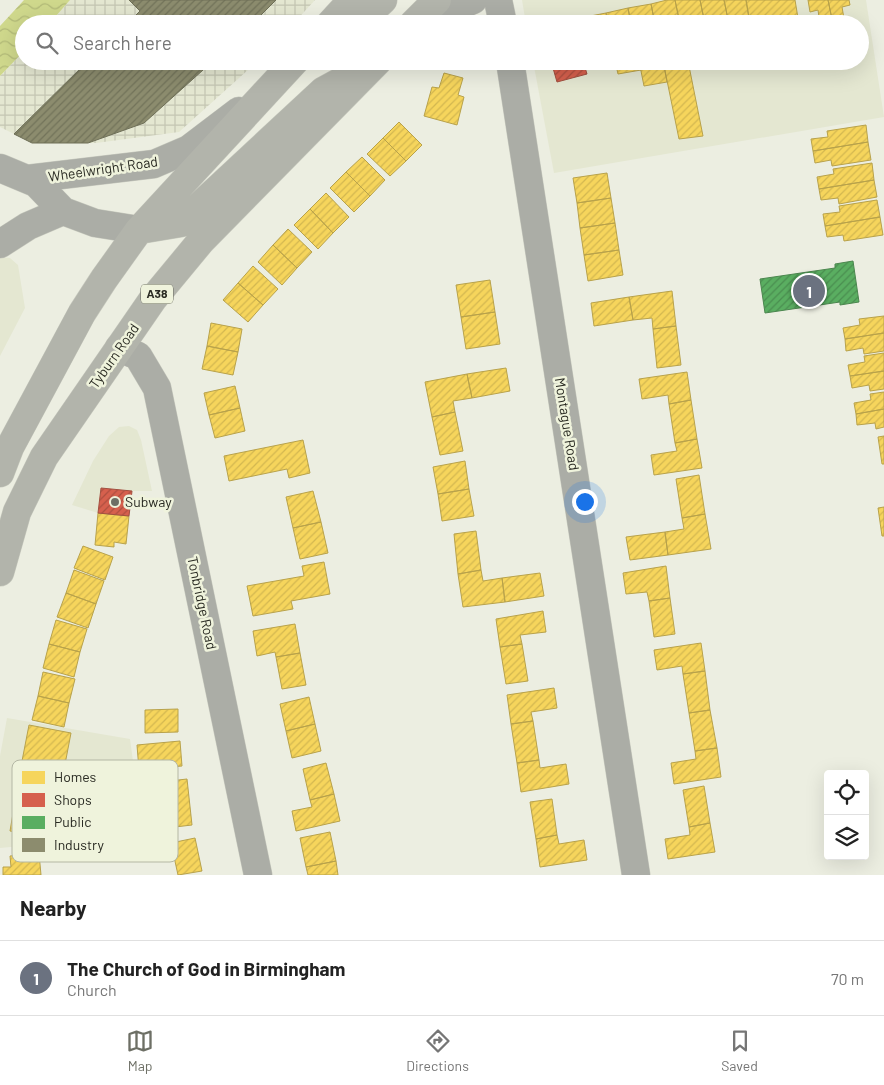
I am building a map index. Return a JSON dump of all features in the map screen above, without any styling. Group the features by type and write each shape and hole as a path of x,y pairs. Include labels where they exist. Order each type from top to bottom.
{"highway":[{"path":"338,15 352,0"},
{"path":"367,15 383,0"},
{"path":"423,15 437,0"},
{"path":"0,473 10,447 82,313 104,279 139,230 287,70"},
{"path":"274,84 295,70"},
{"path":"139,230 181,223 323,91 362,70"},
{"name":"Tyburn Road","path":"0,572 18,512 44,457 153,299 201,241 369,70"}],"street":[{"path":"437,15 473,0"},
{"path":"498,0 500,15"},
{"name":"Montague Road","path":"511,70 636,875"},
{"name":"Wheelwright Road","path":"27,179 154,164 189,149 274,84"},
{"name":"Wheelwright Road","path":"0,168 36,183 63,211 95,223 139,230"},
{"path":"0,244 28,226 63,211"},
{"name":"Tonbridge Road","path":"119,348 138,356 157,388 258,875"}],"shaded area":[{"path":"70,0 315,0 301,15 57,15"},
{"path":"522,0 866,0 868,15 524,15"},
{"path":"869,20 884,117 554,173 535,70 869,70"},
{"path":"15,60 15,70 248,70 179,132 96,143 32,143 0,127 0,76"},
{"path":"0,257 10,258 18,265 25,308 0,356"},
{"path":"129,426 137,430 141,440 152,491 132,491 129,516 98,513 72,505 93,461 109,436 119,427"},
{"path":"7,718 130,739 133,760 12,760 12,847 0,848 0,756"}],"water":[{"path":"24,0 70,0 57,15 15,15 15,60 0,76 0,26"}],"building: Homes":[{"path":"675,0 678,15 653,15 651,4"},
{"path":"675,0 700,0 703,15 678,15"},
{"path":"700,0 724,0 727,15 703,15"},
{"path":"724,0 746,0 748,15 727,15"},
{"path":"746,0 795,0 798,15 748,15"},
{"path":"808,0 828,0 831,15 819,15 818,10 810,12"},
{"path":"828,0 849,0 850,5 842,7 843,15 831,15"},
{"path":"651,4 653,15 629,15 628,8"},
{"path":"628,8 629,15 606,15 606,13"},
{"path":"617,70 641,70 618,74"},
{"path":"641,70 665,70 667,82 644,86"},
{"path":"665,70 690,70 703,136 679,139"},
{"path":"444,73 463,78 458,95 464,97 457,125 424,116 432,87 439,88"},
{"path":"399,122 422,145 406,161 383,138"},
{"path":"866,125 868,142 813,151 811,139 828,137 827,131"},
{"path":"383,138 406,161 390,176 367,154"},
{"path":"868,142 871,160 832,166 831,160 815,163 813,151"},
{"path":"362,157 385,180 370,196 346,172"},
{"path":"872,163 874,180 819,189 817,177 834,174 833,169"},
{"path":"346,172 370,196 354,212 330,188"},
{"path":"607,173 611,198 577,203 573,178"},
{"path":"874,180 877,197 839,204 838,198 821,200 819,189"},
{"path":"326,193 349,217 333,233 310,209"},
{"path":"611,198 615,223 580,228 577,203"},
{"path":"877,200 880,217 825,226 823,214 840,212 839,206"},
{"path":"310,209 333,233 318,249 294,225"},
{"path":"880,217 883,235 844,241 843,235 827,237 825,226"},
{"path":"615,223 619,250 584,255 580,228"},
{"path":"288,229 312,252 297,268 273,245"},
{"path":"273,245 297,268 282,285 258,262"},
{"path":"619,250 623,275 588,281 584,255"},
{"path":"253,266 278,289 263,305 238,283"},
{"path":"490,280 495,312 461,317 456,285"},
{"path":"238,283 263,305 248,322 223,300"},
{"path":"672,291 676,326 653,329 652,318 633,320 629,297"},
{"path":"629,297 633,320 594,326 591,303"},
{"path":"495,312 500,344 466,349 461,317"},
{"path":"884,316 884,333 845,339 843,328 860,325 859,319"},
{"path":"211,323 242,329 238,352 207,346"},
{"path":"676,326 681,365 657,368 653,329"},
{"path":"884,333 884,351 864,354 863,348 846,351 845,339"},
{"path":"207,346 238,352 233,375 202,369"},
{"path":"884,353 884,371 850,376 848,365 865,362 864,356"},
{"path":"506,368 510,391 472,398 467,374"},
{"path":"884,371 884,389 870,391 869,385 852,388 850,376"},
{"path":"687,372 691,400 669,404 668,395 642,399 639,379"},
{"path":"467,374 472,398 453,401 455,412 432,417 425,382"},
{"path":"235,386 240,408 209,415 204,393"},
{"path":"884,392 884,409 856,414 854,403 871,400 870,394"},
{"path":"691,400 697,439 675,443 669,404"},
{"path":"240,408 245,431 215,438 209,415"},
{"path":"884,409 884,427 876,429 875,423 857,425 856,414"},
{"path":"455,412 463,451 440,455 432,417"},
{"path":"884,436 884,464 882,464 878,437"},
{"path":"697,439 702,468 654,475 651,455 677,451 675,443"},
{"path":"303,440 310,473 289,478 287,469 229,481 224,456"},
{"path":"465,461 469,489 438,494 433,467"},
{"path":"699,475 705,514 682,518 676,479"},
{"path":"469,489 474,516 442,521 438,494"},
{"path":"313,491 321,522 293,528 286,497"},
{"path":"884,507 884,536 882,536 878,508"},
{"path":"98,513 129,516 126,544 114,542 114,547 95,545"},
{"path":"705,514 711,549 668,555 665,532 684,529 682,518"},
{"path":"321,522 328,553 300,559 293,528"},
{"path":"476,531 481,570 458,574 454,534"},
{"path":"665,532 668,555 630,560 626,537"},
{"path":"83,546 113,557 105,580 74,568"},
{"path":"324,562 330,594 291,601 293,609 253,616 247,586 304,576 302,566"},
{"path":"666,566 670,598 649,601 647,592 626,594 623,573"},
{"path":"74,570 104,581 96,604 66,593"},
{"path":"481,570 483,581 502,578 505,602 463,607 458,574"},
{"path":"540,573 544,596 505,602 502,578"},
{"path":"66,593 96,604 88,628 57,617"},
{"path":"670,598 675,634 654,637 649,601"},
{"path":"543,611 546,632 520,635 522,644 500,647 496,619"},
{"path":"56,620 87,629 80,652 49,644"},
{"path":"295,624 300,653 276,657 275,652 257,656 253,631"},
{"path":"701,643 705,671 683,674 682,666 657,670 654,650"},
{"path":"49,644 80,652 74,677 43,668"},
{"path":"522,644 528,681 506,684 500,647"},
{"path":"300,653 306,685 282,689 276,657"},
{"path":"705,671 710,710 689,713 683,674"},
{"path":"43,672 75,679 69,703 38,696"},
{"path":"554,688 557,708 531,712 533,721 511,724 507,695"},
{"path":"38,696 69,703 64,727 32,720"},
{"path":"309,697 315,724 286,731 280,704"},
{"path":"178,709 178,732 145,733 145,710"},
{"path":"710,710 717,748 695,751 689,713"},
{"path":"533,721 539,760 517,763 511,724"},
{"path":"315,724 321,751 292,758 286,731"},
{"path":"29,725 71,733 66,760 22,760"},
{"path":"180,741 182,766 178,766 178,760 138,760 137,745"},
{"path":"717,748 721,777 674,784 671,763 696,759 695,751"},
{"path":"539,760 540,768 566,764 569,784 521,792 517,763"},
{"path":"326,763 334,794 310,800 303,769"},
{"path":"187,779 192,825 178,827 178,780"},
{"path":"704,786 710,823 689,827 683,790"},
{"path":"334,794 340,821 296,831 292,811 312,807 310,800"},
{"path":"552,799 557,835 536,839 530,802"},
{"path":"710,823 715,852 668,859 665,839 690,835 689,827"},
{"path":"330,832 336,861 306,867 300,838"},
{"path":"557,835 559,844 584,840 587,860 540,867 536,839"},
{"path":"195,838 202,871 178,875 175,862 178,862 178,842"},
{"path":"10,856 12,856 12,862 40,862 41,875 3,875 3,867 11,867"},
{"path":"336,861 338,875 308,875 306,867"}],"building: Shops":[{"path":"554,70 586,70 587,74 557,82"},
{"name":"Subway","path":"101,488 132,491 129,516 98,513"}],"building: Public":[{"path":"853,261 859,302 840,305 840,302 765,313 760,279 835,268 835,264"}],"building: Industry":[{"path":"129,0 276,0 261,15 136,15 140,11"},
{"path":"79,70 203,70 144,123 88,143 32,143 14,134"}],"place":[{"name":"The Church of God in Birmingham","path":"809,291"},
{"name":"Subway","path":"115,502"}]}
